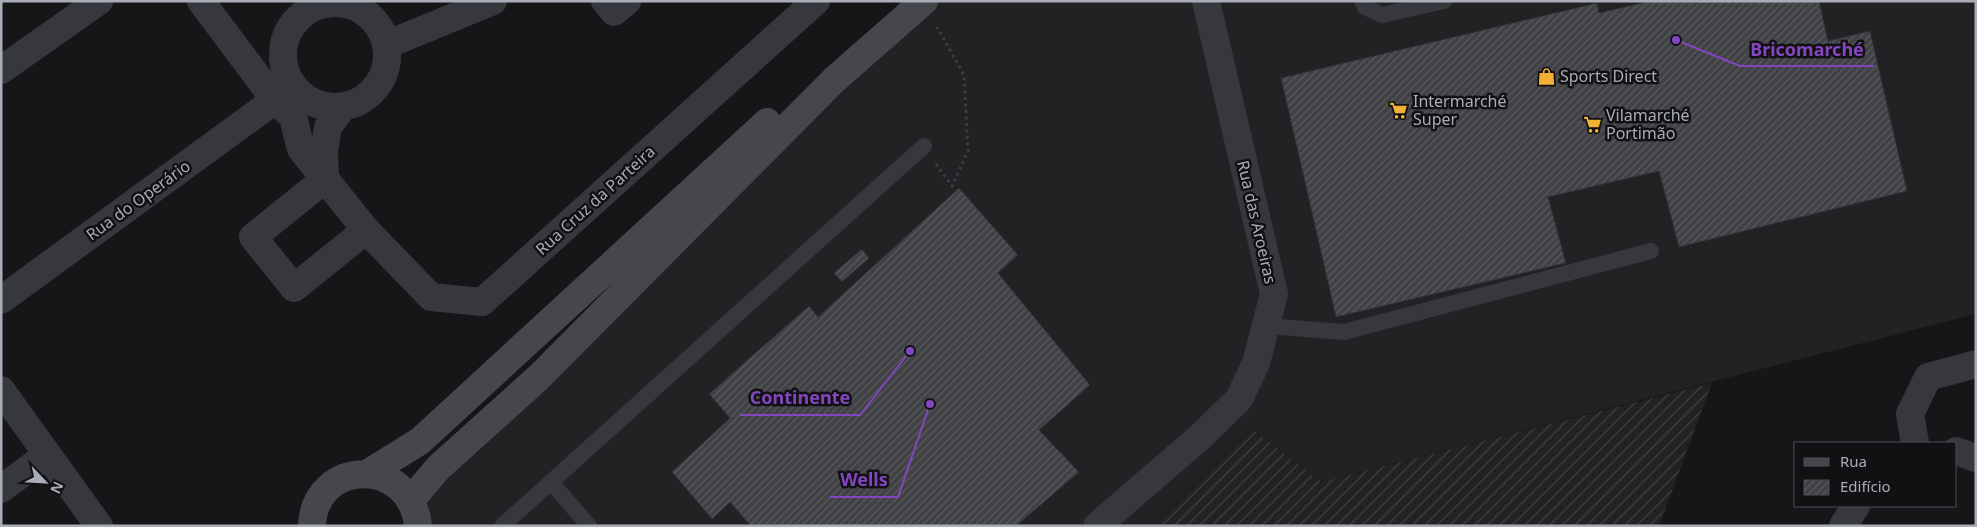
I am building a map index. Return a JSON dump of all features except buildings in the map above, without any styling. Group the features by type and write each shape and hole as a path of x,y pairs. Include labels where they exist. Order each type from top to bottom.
{"main road":[{"path":"367,474 420,441 896,1"},
{"path":"411,500 438,468 539,377 834,80 924,2"},
{"path":"311,522 320,499 332,485 354,475 367,474 380,476 395,482 411,500 416,509 418,526"}],"street":[{"path":"1,70 100,1"},
{"path":"201,1 289,98 311,102 328,108 342,108 363,100 377,88 384,76 388,55 385,37 378,24 359,8 342,3 330,2 312,8 301,15 288,34 283,51 283,63 289,98"},
{"path":"386,45 492,1"},
{"path":"605,1 614,12 627,1"},
{"name":"Rua Cruz da Parteira","path":"289,98 301,149 366,230 432,298 482,302 816,1"},
{"name":"Rua das Aroeiras","path":"1096,526 1201,436 1240,399 1256,362 1274,294 1206,1"},
{"name":"Rua do Operário","path":"1,300 289,98"},
{"path":"342,108 328,126 324,151 325,180 253,236 294,288 366,230"},
{"path":"1915,442 1910,414 1928,377 1976,364"},
{"path":"1,390 99,526"},
{"path":"1957,451 1976,458"},
{"path":"1,489 47,455"},
{"path":"1843,526 1855,507"}],"lane":[{"path":"1362,1 1365,7 1382,15 1444,1"},
{"path":"502,526 924,146"},
{"path":"1266,326 1344,332 1651,251"},
{"path":"551,482 589,526"}],"path":[{"path":"924,2 964,75 968,151 952,186 924,146"}],"shaded area":[{"path":"924,1 1976,1 1976,314 1321,482 1250,427 1152,526 411,526 438,468"},
{"path":"1712,383 1659,526 1152,526 1250,427 1321,482"}],"place":[{"name":"Bricomarché","path":"1676,40"},
{"name":"Sports Direct","path":"1546,76"},
{"name":"Intermarché Super","path":"1399,110"},
{"name":"Vilamarché Portimão","path":"1592,124"},
{"name":"Continente","path":"910,351"},
{"name":"Wells","path":"930,404"}]}
